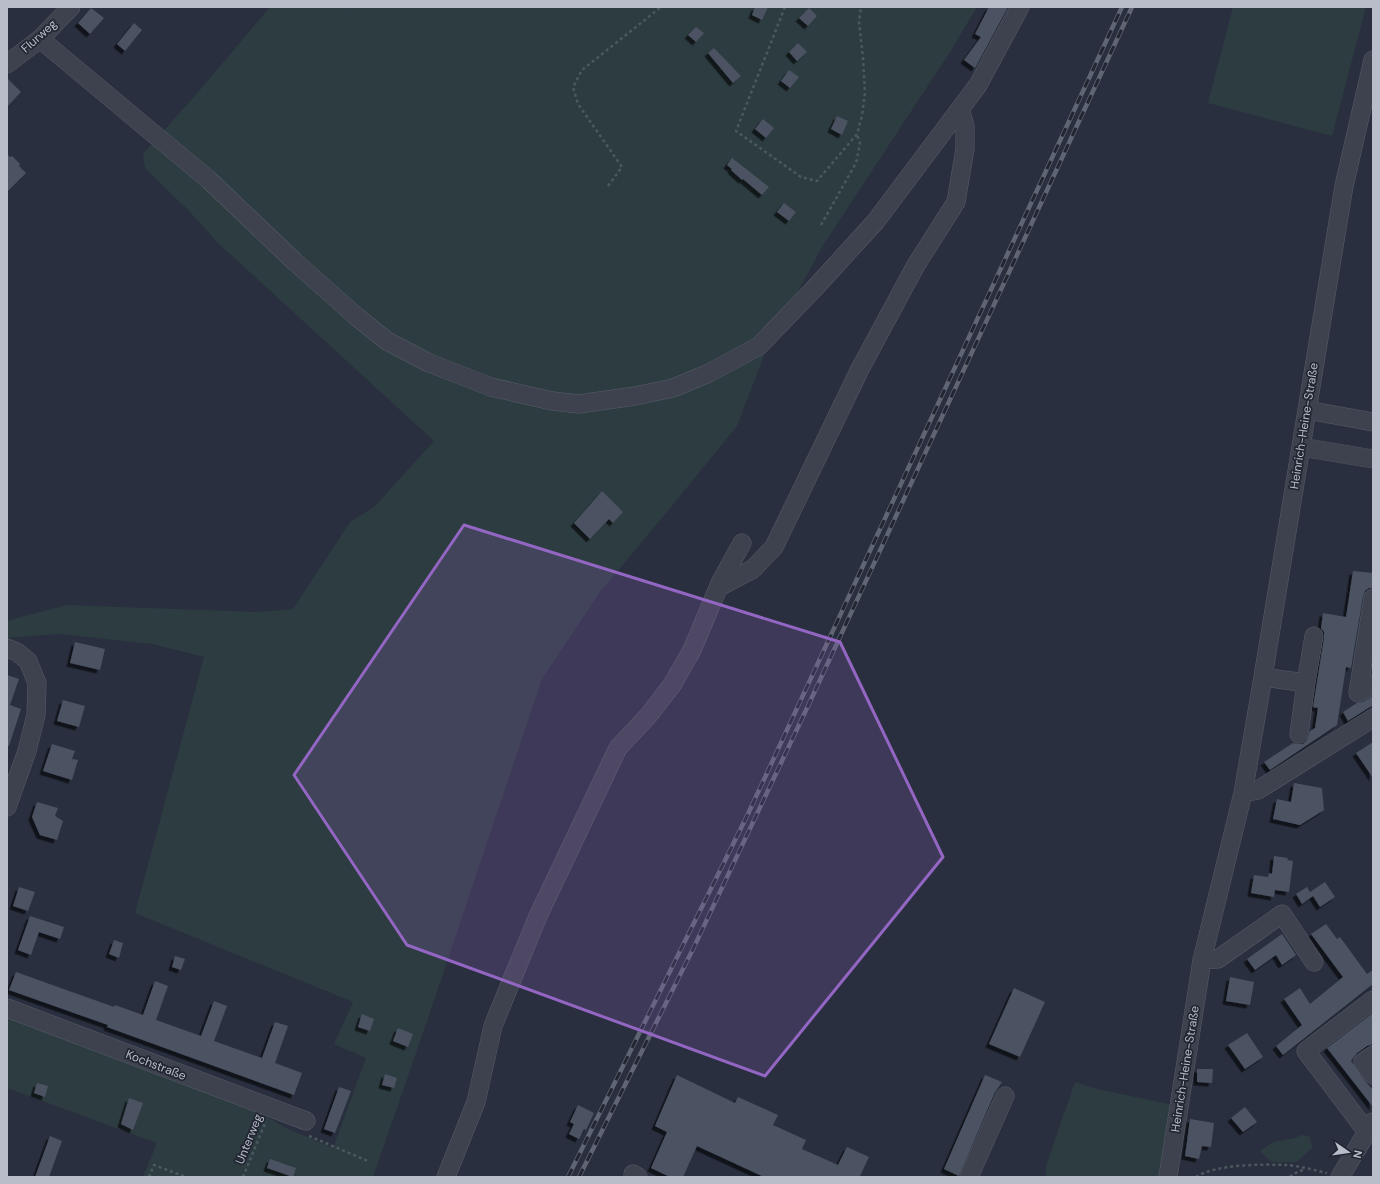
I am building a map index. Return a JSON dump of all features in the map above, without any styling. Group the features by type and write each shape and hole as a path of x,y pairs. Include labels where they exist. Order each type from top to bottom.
{"street":[{"name":"Flurweg","path":"7,64 40,39 71,7"},
{"path":"40,39 209,180 307,272 357,317 387,341 429,364 491,388 552,401 579,404 635,396 673,388 709,373 759,346 876,221 978,85 1020,7"},
{"name":"Heinrich-Heine-Straße","path":"1168,1177 1202,960 1243,793 1344,186 1370,88 1373,60"},
{"path":"719,587 753,568 774,547 860,369 916,265 956,202 965,149 965,126 960,109"},
{"path":"1307,410 1373,422"},
{"path":"1301,447 1373,459"},
{"path":"446,1177 476,1102 493,1026 538,916 618,748 648,716 672,685 692,650 719,587 742,542"},
{"path":"1373,598 1358,694 1373,684"},
{"path":"1299,734 1314,636"},
{"path":"7,648 17,652 28,661 37,683 36,715 27,751 7,807"},
{"path":"1263,677 1306,683"},
{"path":"1243,793 1258,790 1373,718"},
{"path":"1202,960 1218,959 1282,914 1314,962"},
{"path":"1344,1176 1370,1127 1306,1051 1373,1000"},
{"name":"Kochstraße","path":"7,1008 271,1108 305,1128"},
{"path":"1373,1055 1363,1062 1373,1075"},
{"path":"969,1177 1005,1096"}],"path":[{"path":"608,186 622,167 578,104 573,87 582,70 661,7"},
{"path":"785,7 736,131 801,177 817,181 857,134 862,116 865,92 864,58 859,22 861,7"},
{"path":"820,225 856,163 860,144 857,134"},
{"name":"Unterweg","path":"243,1177 271,1108"},
{"path":"305,1128 368,1161"},
{"path":"149,1177 154,1165 186,1177"},
{"path":"1196,1177 1201,1174 1230,1166 1287,1165 1344,1176"},
{"path":"1290,1177 1306,1168"}],"highlighted area":[{"path":"464,525 840,642 943,857 765,1076 407,945 294,775"}],"shaded area":[{"path":"270,7 344,7 347,9 349,7 977,7 950,52 822,247 765,353 737,426 600,592 542,679 373,1177 143,1177 157,1143 7,1088 7,1018 258,1112 286,1128 333,1148 366,1058 334,1044 353,1002 135,913 204,657 152,644 59,634 7,638 7,622 13,619 67,605 256,612 293,609 350,522 374,507 434,441 218,243 189,211 145,168 143,154"},
{"path":"1233,7 1366,7 1332,136 1208,103"},
{"path":"1075,1082 1093,1088 1178,1106 1166,1177 1045,1177 1047,1163"},
{"path":"1301,1135 1309,1136 1313,1147 1297,1162 1271,1162 1260,1151 1273,1142 1295,1138"}],"building":[{"path":"755,7 768,7 762,20 752,15"},
{"path":"989,7 1008,7 975,68 964,60 981,37 975,34"},
{"path":"91,8 104,18 90,34 78,23"},
{"path":"809,8 817,16 808,26 799,18"},
{"path":"134,23 142,30 125,51 117,44"},
{"path":"696,27 704,33 696,42 688,35"},
{"path":"798,43 807,52 797,61 789,52"},
{"path":"714,48 741,76 733,83 708,53"},
{"path":"789,70 799,77 790,88 781,81"},
{"path":"7,78 21,92 7,107"},
{"path":"837,116 848,121 842,135 831,129"},
{"path":"763,119 774,128 766,138 755,129"},
{"path":"7,154 10,157 12,156 20,164 19,166 26,173 7,192"},
{"path":"732,158 769,187 762,195 731,170 732,169 727,165"},
{"path":"784,203 796,212 789,221 777,212"},
{"path":"602,491 623,512 613,523 609,519 590,539 574,523"},
{"path":"1353,571 1373,573 1373,588 1369,588 1365,591 1363,596 1351,668 1346,667 1337,725 1270,770 1264,762 1293,743 1303,744 1307,740 1310,731 1315,728 1318,708 1313,707 1324,638 1324,632 1321,628 1323,613 1346,617"},
{"path":"75,642 105,649 100,670 70,663"},
{"path":"7,675 19,679 10,705 21,709 9,746 7,746"},
{"path":"1373,696 1373,705 1348,721 1343,712 1357,703 1363,702"},
{"path":"63,700 85,706 79,727 57,721"},
{"path":"1373,742 1373,778 1356,753"},
{"path":"52,744 75,751 72,759 78,760 72,780 43,771"},
{"path":"1294,783 1322,788 1324,810 1300,825 1273,819 1277,799 1291,802"},
{"path":"37,802 58,808 55,816 63,821 57,840 40,835 32,817"},
{"path":"1274,856 1288,858 1287,860 1293,861 1289,892 1275,890 1274,897 1251,893 1254,875 1268,877 1269,873 1272,874"},
{"path":"1325,882 1335,897 1320,907 1313,896 1302,904 1296,894 1307,887 1310,892"},
{"path":"19,887 35,892 28,911 13,906"},
{"path":"30,916 64,927 60,939 39,932 31,955 18,950"},
{"path":"1326,924 1337,939 1340,937 1367,974 1373,970 1373,984 1283,1055 1276,1046 1302,1025 1284,999 1300,988 1310,1004 1343,977 1311,934"},
{"path":"1282,934 1296,955 1282,965 1276,955 1255,970 1247,959"},
{"path":"114,940 123,943 119,958 109,954"},
{"path":"175,956 185,959 181,970 172,967"},
{"path":"16,972 114,1007 115,1005 143,1015 155,981 168,986 156,1020 201,1036 214,1001 227,1006 214,1041 262,1058 275,1022 288,1026 275,1063 302,1073 294,1095 107,1027 108,1025 9,990"},
{"path":"1230,977 1254,982 1250,1005 1226,1001"},
{"path":"1014,988 1045,1002 1020,1057 989,1044"},
{"path":"1373,1013 1373,1044 1357,1053 1351,1061 1373,1090 1373,1107 1327,1048"},
{"path":"362,1014 374,1019 370,1031 358,1027"},
{"path":"398,1028 413,1034 408,1047 393,1041"},
{"path":"1247,1033 1263,1057 1245,1069 1228,1045"},
{"path":"1197,1069 1213,1069 1212,1083 1197,1082"},
{"path":"385,1074 397,1078 394,1088 382,1085"},
{"path":"677,1075 735,1103 738,1097 778,1115 773,1125 806,1140 802,1149 838,1165 847,1147 869,1157 860,1176 863,1177 764,1177 697,1146 683,1177 670,1177 651,1168 667,1132 655,1126"},
{"path":"985,1075 1002,1082 995,1092 959,1176 944,1169"},
{"path":"37,1083 48,1086 45,1097 34,1093"},
{"path":"339,1087 351,1091 335,1133 324,1129"},
{"path":"129,1098 143,1103 133,1130 121,1124"},
{"path":"578,1105 594,1113 586,1130 584,1129 579,1139 569,1134 574,1124 570,1122"},
{"path":"1245,1107 1257,1122 1243,1132 1231,1118"},
{"path":"1190,1119 1214,1123 1211,1147 1202,1146 1199,1159 1185,1156"},
{"path":"50,1136 62,1141 49,1177 35,1177"},
{"path":"270,1159 296,1168 293,1177 267,1168"}],"railway":[{"path":"568,1177 748,814 1122,7"},
{"path":"579,1177 693,949 807,708 1132,7"}]}
